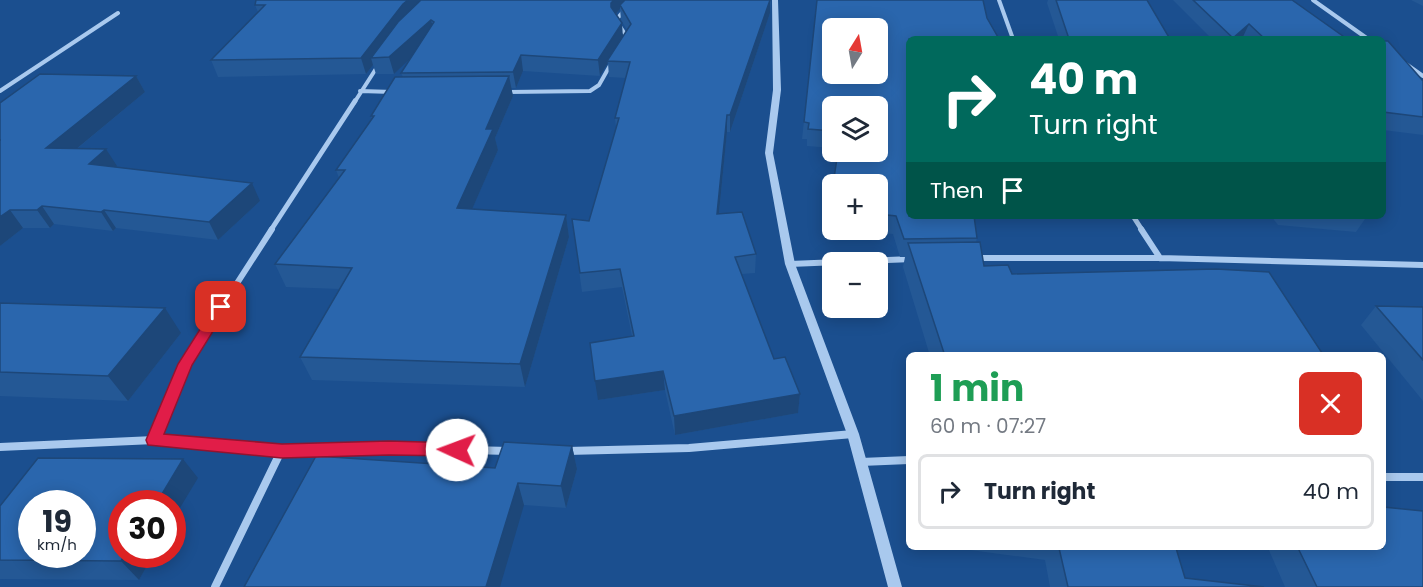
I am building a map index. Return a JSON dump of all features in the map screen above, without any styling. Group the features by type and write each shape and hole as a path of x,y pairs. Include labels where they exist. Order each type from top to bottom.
{"street":[{"path":"622,47 628,38 616,20 633,0"},
{"path":"775,0 777,90 769,153 790,264 853,434 895,587"},
{"path":"999,0 1011,36"},
{"path":"1313,0 1364,36"},
{"path":"0,91 118,13"},
{"path":"154,440 185,364 360,91 386,55"},
{"path":"496,92 590,91 599,85 616,57"},
{"path":"1399,60 1423,76"},
{"path":"360,91 403,93"},
{"path":"1135,219 1160,258"},
{"path":"964,258 1160,258 1423,265"},
{"path":"790,264 918,259"},
{"path":"558,452 689,448 853,434"},
{"path":"0,447 154,440 282,451 389,448 513,451"},
{"path":"214,587 282,451"},
{"path":"861,462 906,460"},
{"path":"1386,477 1423,477"}],"building":[{"path":"256,0 408,0 361,58 211,60 265,5 255,5"},
{"path":"421,0 614,0 611,7 622,23 598,60 521,55 513,72 401,73 434,22 431,20 389,57 371,58 398,22"},
{"path":"625,0 770,0 730,115 727,115 717,214 742,212 756,254 735,257 774,359 785,357 800,394 674,416 663,371 595,381 590,343 634,336 620,269 580,273 572,219 589,221 619,118 615,118 630,62 607,61 631,24 620,5"},
{"path":"817,0 983,0 987,18 997,36 906,36 906,219 974,219 977,238 904,239 896,216 888,215 888,174 835,174 836,162 888,162 888,96 822,96 822,130 808,129 809,123 804,122"},
{"path":"1056,0 1147,0 1168,36 1068,36"},
{"path":"1193,0 1292,0 1343,36 1262,36 1249,24 1235,36 1231,36"},
{"path":"1386,41 1423,81 1423,117 1386,112"},
{"path":"40,74 136,76 46,148 106,149 89,164 252,183 209,222 104,210 101,212 42,206 37,210 10,210 0,217 0,103"},
{"path":"509,76 486,129 493,129 457,208 566,215 520,364 300,357 352,268 275,264 345,170 336,170 374,116 371,116 395,77"},
{"path":"980,242 984,266 1008,265 1012,274 1216,269 1269,272 1321,352 944,352 908,243"},
{"path":"0,303 165,308 108,376 0,372"},
{"path":"1376,306 1423,307 1423,360"},
{"path":"504,442 572,446 561,486 518,483 486,587 244,587 316,456 495,468"},
{"path":"38,458 183,459 164,490 108,490 108,561 96,561 96,490 18,490 18,560 0,560 0,506"},
{"path":"1386,507 1423,511 1423,587 1317,587 1299,550 1386,550"},
{"path":"1059,550 1177,550 1185,578 1264,587 1068,587"}],"route":[{"path":"221,307 185,364 154,440 282,451 389,448 457,450"}]}
